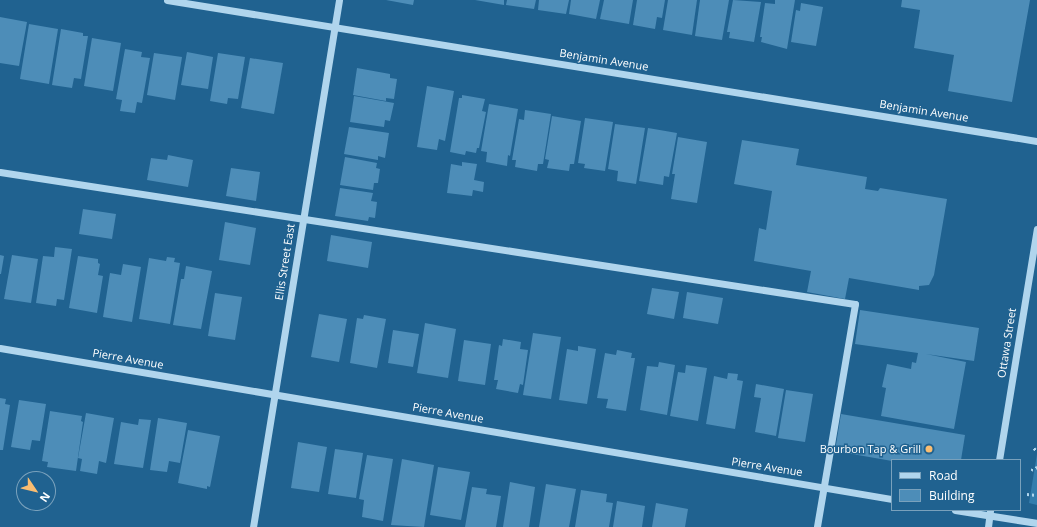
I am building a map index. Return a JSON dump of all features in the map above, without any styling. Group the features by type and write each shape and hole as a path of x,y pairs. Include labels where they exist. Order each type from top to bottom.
{"street":[{"name":"Benjamin Avenue","path":"167,0 1037,141"},
{"name":"Ellis Street East","path":"253,527 339,0"},
{"path":"0,172 855,304 818,527"},
{"name":"Ottawa Street","path":"999,459 1037,229"},
{"name":"Pierre Avenue","path":"0,348 891,499"},
{"path":"967,511 990,513 1037,523"},
{"path":"988,527 990,513"}],"path":[{"path":"1034,448 1037,451"},
{"path":"1031,470 1037,467"},
{"path":"1027,494 1037,495"}],"shaded area":[{"path":"1037,454 1037,505 1029,503"}],"building":[{"path":"386,0 414,0 413,5"},
{"path":"475,0 504,0 504,5"},
{"path":"507,0 536,0 534,9 506,5"},
{"path":"539,0 569,0 566,14 538,10"},
{"path":"571,0 600,0 596,19 569,14"},
{"path":"604,0 633,0 629,24 600,19"},
{"path":"637,0 665,0 662,18 657,17 655,29 633,25"},
{"path":"668,0 697,0 692,35 663,30"},
{"path":"700,0 729,0 722,40 695,36"},
{"path":"733,0 761,2 754,42 729,38 730,32 727,32"},
{"path":"775,0 795,0 787,49 761,42 762,37 760,37 765,3 775,4"},
{"path":"902,0 1030,0 1012,102 948,91 954,55 914,48 920,10 901,7"},
{"path":"801,3 823,7 816,46 791,42 796,10 800,11"},
{"path":"0,17 27,22 19,66 0,63"},
{"path":"29,24 58,29 49,84 20,79"},
{"path":"61,29 83,33 83,36 88,36 81,79 74,78 72,88 52,85"},
{"path":"92,38 121,43 113,91 84,86"},
{"path":"125,49 142,52 141,57 150,58 142,103 137,102 135,113 120,111 122,100 116,99"},
{"path":"187,52 213,57 208,89 181,85"},
{"path":"154,53 182,57 175,100 147,95"},
{"path":"218,53 245,57 238,99 228,98 227,104 210,101"},
{"path":"250,58 283,63 274,114 241,108"},
{"path":"357,68 390,74 390,78 397,79 394,99 386,98 386,101 353,95"},
{"path":"427,86 454,91 445,141 439,139 437,150 417,147"},
{"path":"462,95 485,99 482,111 486,112 479,148 477,148 476,153 466,151 465,155 450,152 459,98 462,98"},
{"path":"354,96 394,103 390,121 385,120 384,127 350,122"},
{"path":"489,104 518,109 507,166 486,162 487,152 481,151"},
{"path":"525,110 551,114 543,164 538,164 537,171 515,167 516,160 512,160 519,119 524,120"},
{"path":"552,116 581,121 574,164 570,164 569,171 547,168 549,160 545,159"},
{"path":"585,118 613,122 605,171 584,168 585,164 578,163"},
{"path":"615,124 645,128 636,184 617,181 618,171 608,169"},
{"path":"349,127 389,133 385,158 378,156 378,160 344,154"},
{"path":"648,128 677,133 669,177 664,176 663,185 639,181"},
{"path":"678,137 707,142 697,203 671,199 675,174 672,174"},
{"path":"742,140 799,149 796,165 867,177 865,189 878,191 880,188 947,199 934,275 929,285 919,286 919,290 849,278 845,299 807,292 811,271 754,261 759,228 766,230 772,191 734,184"},
{"path":"168,155 193,160 188,187 147,180 151,158 167,160"},
{"path":"345,157 377,163 376,168 380,169 378,183 374,183 373,190 340,185"},
{"path":"462,162 477,164 474,180 484,182 483,192 473,190 472,196 447,193 451,164 462,166"},
{"path":"231,168 260,172 256,201 226,196"},
{"path":"340,188 373,193 371,201 377,202 375,218 369,217 368,221 335,216"},
{"path":"83,209 116,214 112,239 79,234"},
{"path":"225,222 256,228 250,265 219,260"},
{"path":"331,235 372,242 368,268 327,261"},
{"path":"55,247 72,249 64,300 57,299 56,306 36,303 43,256 54,257"},
{"path":"0,255 4,256 1,274 0,274"},
{"path":"12,255 38,259 31,303 4,299"},
{"path":"78,256 98,259 98,263 100,264 98,275 103,276 97,313 69,308"},
{"path":"167,257 175,258 174,262 180,263 170,324 139,319 149,258 166,261"},
{"path":"123,264 141,267 132,322 103,317 110,273 121,275"},
{"path":"186,266 212,271 201,329 173,325 181,279 184,279"},
{"path":"652,288 679,292 674,319 647,314"},
{"path":"687,292 723,298 718,324 683,318"},
{"path":"215,293 242,297 235,340 208,336"},
{"path":"860,310 979,328 974,361 926,354 966,362 954,429 881,416 886,388 882,387 887,364 911,369 912,362 916,363 918,353 855,344"},
{"path":"319,314 347,319 339,362 311,357"},
{"path":"364,315 386,319 377,368 350,363 357,318 363,319"},
{"path":"425,323 456,329 448,378 417,373"},
{"path":"393,330 419,334 413,367 388,363"},
{"path":"533,333 561,337 551,399 523,395"},
{"path":"503,339 521,342 520,349 528,350 523,385 520,384 518,393 496,389 498,380 494,380 499,345 502,346"},
{"path":"464,340 491,344 485,385 458,381"},
{"path":"578,346 596,349 587,404 559,400 567,349 578,351"},
{"path":"617,350 632,353 631,358 635,358 626,411 606,408 608,399 597,398 605,353 616,355"},
{"path":"659,362 675,365 667,415 640,410 647,366 658,367"},
{"path":"686,365 707,368 698,421 670,416 678,372 685,373"},
{"path":"728,373 738,374 737,380 743,381 735,429 706,424 714,376 727,379"},
{"path":"756,384 784,389 776,436 755,432 761,398 754,397"},
{"path":"786,390 813,394 805,442 778,438"},
{"path":"0,398 6,399 5,404 10,405 3,450 0,450"},
{"path":"19,400 46,404 40,441 32,440 30,450 11,447"},
{"path":"50,411 82,416 81,421 83,422 76,471 47,467 48,462 42,461"},
{"path":"86,413 114,418 106,463 99,461 97,474 80,471 82,459 78,458"},
{"path":"841,414 965,435 961,459 891,459 891,461 835,451"},
{"path":"158,418 187,423 180,463 169,461 167,472 150,470"},
{"path":"139,419 151,420 143,468 114,464 121,422 138,425"},
{"path":"188,430 220,436 210,487 207,486 207,489 178,483"},
{"path":"298,442 327,447 319,492 291,488"},
{"path":"335,449 363,453 356,498 328,494"},
{"path":"367,455 393,459 383,521 362,517 364,500 359,499"},
{"path":"402,459 434,465 424,527 391,525"},
{"path":"438,467 470,472 461,520 430,515"},
{"path":"510,482 535,487 529,527 503,527"},
{"path":"546,484 576,489 569,527 539,527"},
{"path":"472,487 487,489 486,494 501,496 496,527 465,527"},
{"path":"581,490 607,494 606,502 613,503 609,527 575,527"},
{"path":"617,501 645,506 642,527 613,527"},
{"path":"656,503 688,509 685,527 652,527"}],"place":[{"name":"Bourbon Tap & Grill","path":"929,449"}]}
